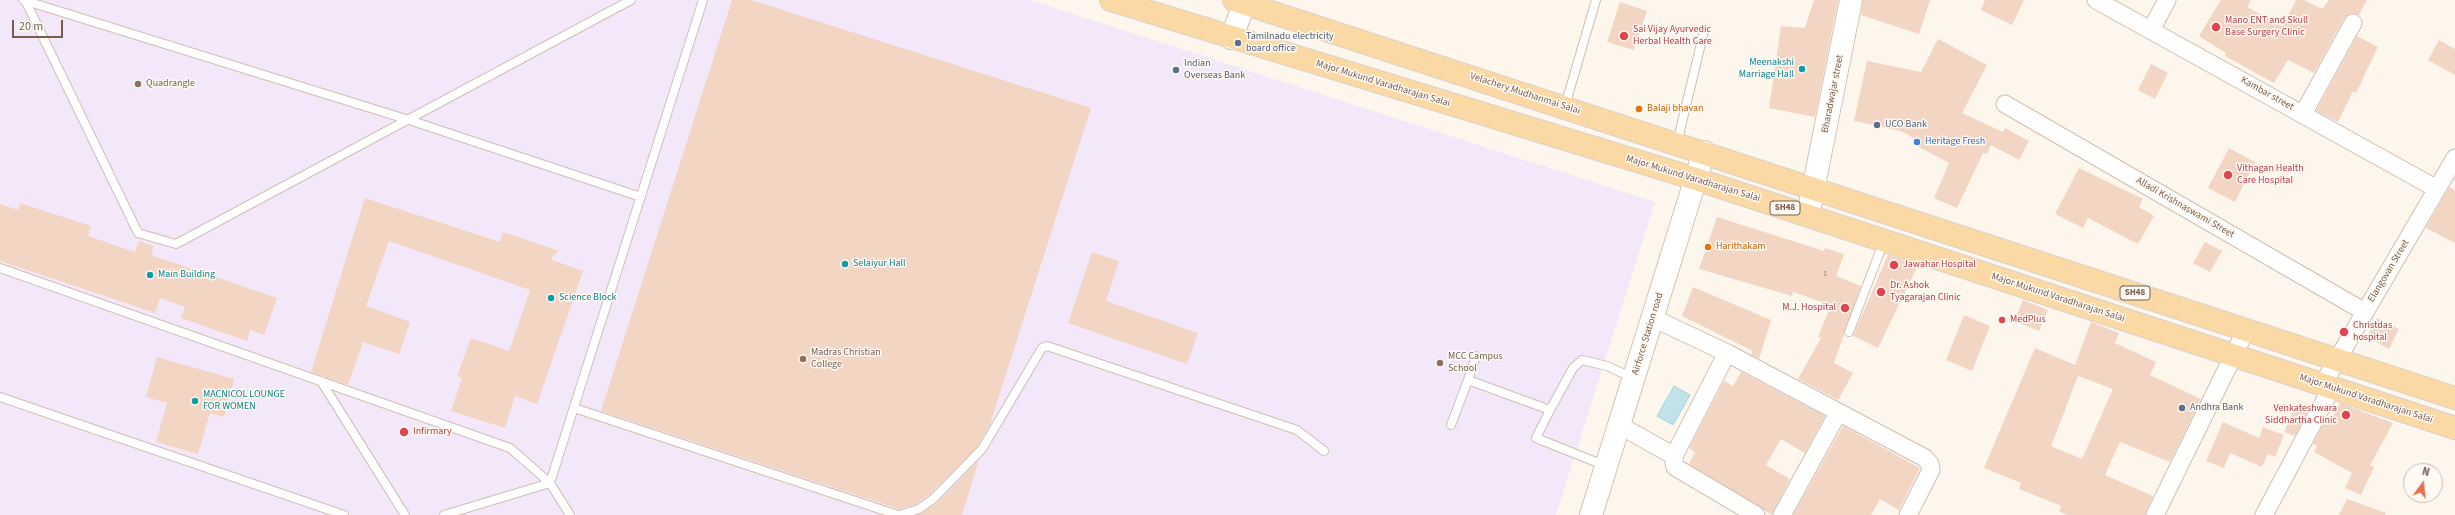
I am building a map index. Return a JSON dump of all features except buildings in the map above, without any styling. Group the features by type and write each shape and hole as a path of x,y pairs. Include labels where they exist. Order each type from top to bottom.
{"main road":[{"name":"Major Mukund Varadharajan Salai","path":"1111,0 1231,38 1696,179 2455,428"},
{"name":"Velachery Mudhanmai Salai","path":"1242,1 1815,189"},
{"name":"SH48","path":"1815,189 2455,398"}],"street":[{"name":"Bharadwajar street","path":"1808,215 1815,189 1851,0"},
{"path":"2151,30 2167,0"},
{"path":"1231,38 1242,1"},
{"name":"Kambar street","path":"2102,2 2437,189"},
{"path":"2303,114 2353,23"},
{"name":"Alladi Krishnaswami Street","path":"2005,104 2365,312"},
{"name":"Airforce Station road","path":"1592,515 1704,152"},
{"name":"Elangovan Street","path":"2264,515 2327,386 2337,359 2455,158"},
{"path":"1653,318 1727,353 1925,458 1930,464 1931,470 1908,515"},
{"path":"2155,515 2246,330"},
{"path":"1727,353 1674,456 1675,467 1756,515"},
{"path":"1782,515 1838,413"},
{"path":"1620,425 1674,456"}],"lane":[{"path":"24,0 138,233 176,244 632,0"},
{"path":"24,0 409,120 641,196"},
{"path":"550,483 703,0"},
{"path":"1565,107 1596,0"},
{"path":"1677,143 1704,31"},
{"path":"1849,332 1884,240"},
{"path":"0,268 510,448 550,483 570,515"},
{"path":"574,408 899,515 919,509 933,499 982,449 1042,348 1047,346 1297,430 1324,451"},
{"path":"1451,425 1476,356"},
{"path":"1607,467 1536,438 1573,368 1582,360 1607,366 1634,378"},
{"path":"1468,380 1550,410"},
{"path":"321,381 405,515"},
{"path":"0,397 344,515"},
{"path":"444,515 550,483"}],"shaded area":[{"name":"Madras Christian College","path":"0,0 1030,0 1655,202 1556,515 0,515"}],"water":[{"path":"1674,386 1690,395 1673,425 1657,416"}],"place":[{"name":"Mano ENT and Skull Base Surgery Clinic","path":"2216,27"},
{"name":"Sai Vijay Ayurvedic Herbal Health Care","path":"1624,36"},
{"name":"Tamilnadu electricity board office","path":"1238,43"},
{"name":"Meenakshi Marriage Hall","path":"1802,69"},
{"name":"Indian Overseas Bank","path":"1176,70"},
{"name":"Quadrangle","path":"138,84"},
{"name":"Balaji bhavan","path":"1639,109"},
{"name":"UCO Bank","path":"1877,125"},
{"name":"Heritage Fresh","path":"1917,142"},
{"name":"Vithagan Health Care Hospital","path":"2228,175"},
{"name":"Harithakam","path":"1708,247"},
{"name":"Selaiyur Hall","path":"845,264"},
{"name":"Jawahar Hospital","path":"1894,265"},
{"name":"Main Building","path":"150,275"},
{"name":"Dr. Ashok Tyagarajan Clinic","path":"1881,292"},
{"name":"Science Block","path":"551,298"},
{"name":"M.J. Hospital","path":"1845,308"},
{"name":"MedPlus","path":"2002,320"},
{"name":"Christdas hospital","path":"2344,332"},
{"name":"Madras Christian College","path":"803,359"},
{"name":"MCC Campus School","path":"1440,363"},
{"name":"MACNICOL LOUNGE FOR WOMEN","path":"195,401"},
{"name":"Andhra Bank","path":"2182,408"},
{"name":"Venkateshwara Siddhartha Clinic","path":"2346,415"},
{"name":"Infirmary","path":"404,432"}]}
